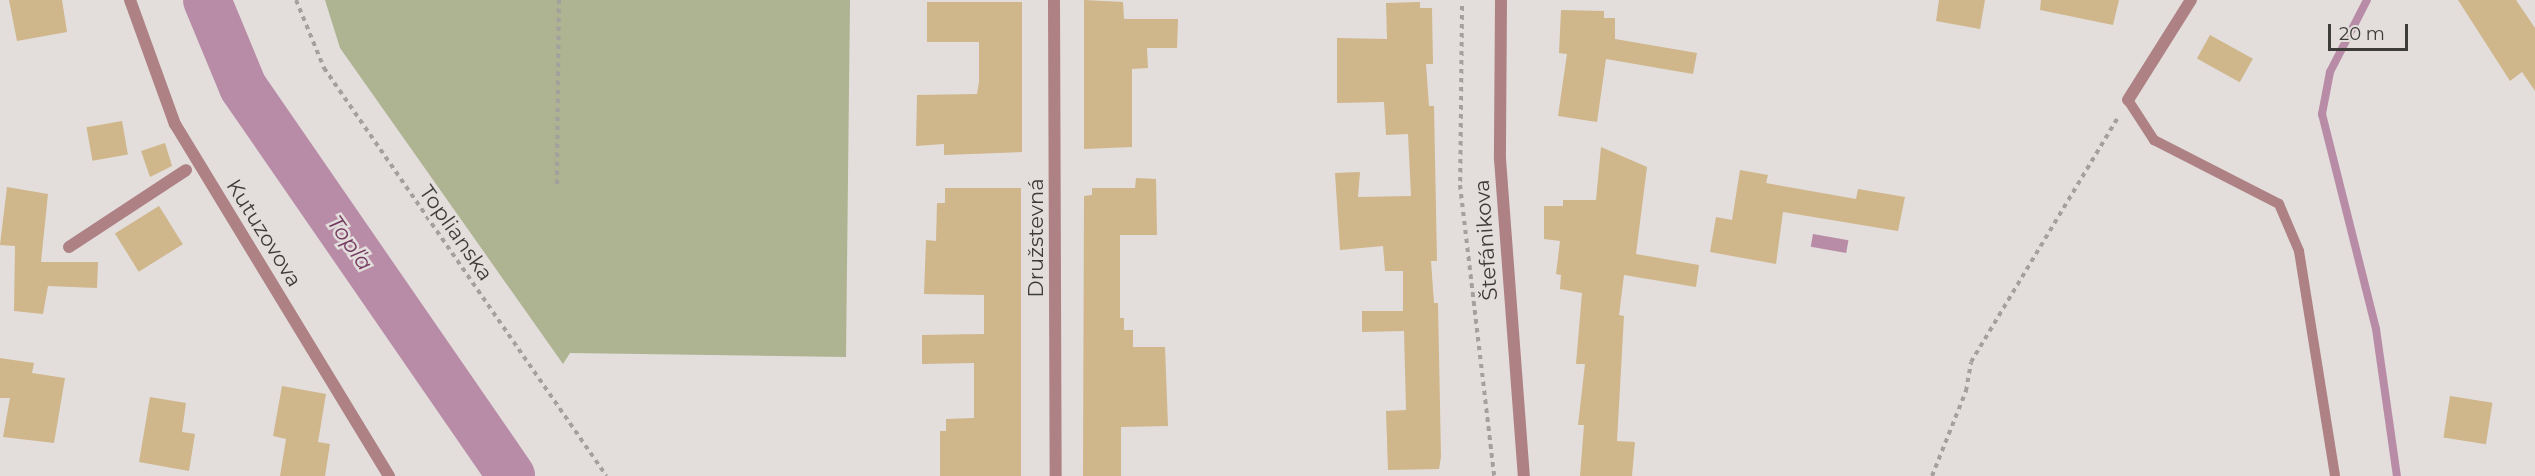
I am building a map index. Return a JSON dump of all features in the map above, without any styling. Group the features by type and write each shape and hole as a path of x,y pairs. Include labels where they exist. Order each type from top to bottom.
{"street":[{"name":"Kutuzovova","path":"130,0 174,124 388,476"},
{"name":"Družstevná","path":"1054,0 1056,476"},
{"name":"Štefánikova","path":"1500,0 1500,159 1524,476"},
{"path":"2128,100 2191,0"},
{"path":"69,247 186,170"}],"lane":[{"path":"2128,100 2154,140 2279,204 2299,252 2335,476"}],"path":[{"name":"Toplianska","path":"296,0 324,68 606,476"},
{"path":"557,184 559,0"},
{"path":"1462,6 1460,185 1494,476"},
{"path":"1932,476 1966,391 1971,362 2001,305 2085,178 2128,100"}],"green space":[{"path":"325,0 850,0 846,357 570,353 563,364 340,48"}],"shaded area":[{"path":"1813,234 1848,240 1846,253 1811,247"}],"building":[{"path":"9,0 62,0 67,32 17,41"},
{"path":"1084,0 1123,2 1124,19 1178,19 1177,48 1147,48 1148,68 1132,69 1132,147 1084,149"},
{"path":"1939,0 1985,0 1980,29 1936,21"},
{"path":"2041,0 2119,0 2113,25 2040,10"},
{"path":"2458,0 2516,0 2535,28 2535,91 2522,72 2510,81"},
{"path":"927,2 1022,2 1022,152 944,155 944,144 916,146 917,95 977,94 979,82 979,42 927,42"},
{"path":"1420,2 1420,8 1432,8 1433,64 1426,64 1429,106 1434,106 1437,261 1431,261 1434,303 1438,303 1441,457 1439,469 1388,470 1386,411 1406,410 1404,331 1362,332 1362,311 1403,311 1403,271 1385,271 1383,246 1340,250 1335,173 1360,172 1358,197 1411,196 1408,134 1386,135 1384,102 1337,103 1337,38 1387,39 1386,3"},
{"path":"1561,10 1604,11 1604,18 1615,18 1615,39 1697,53 1693,74 1606,59 1597,122 1558,116 1567,54 1559,53"},
{"path":"2210,35 2253,59 2240,82 2197,59"},
{"path":"122,121 128,154 92,161 87,127"},
{"path":"165,143 172,166 150,177 141,151"},
{"path":"1601,147 1647,167 1636,254 1699,265 1696,287 1624,275 1619,315 1624,316 1617,441 1635,442 1632,476 1580,476 1584,425 1578,425 1585,364 1576,364 1582,293 1560,289 1561,275 1556,274 1560,241 1544,239 1544,206 1563,206 1563,200 1596,200"},
{"path":"1740,170 1768,175 1766,183 1856,199 1858,189 1905,197 1898,231 1783,212 1776,264 1710,252 1716,217 1732,220"},
{"path":"1136,178 1156,179 1157,235 1120,235 1120,318 1124,318 1124,330 1133,330 1133,347 1165,347 1168,426 1121,427 1121,476 1083,476 1084,196 1092,195 1092,188 1135,188"},
{"path":"7,187 48,194 41,262 98,262 97,288 48,286 43,314 14,311 15,246 0,245"},
{"path":"945,188 1021,188 1021,476 940,476 940,431 946,431 946,419 974,418 974,363 922,364 922,335 984,334 984,295 924,294 926,240 936,241 937,203 945,203"},
{"path":"159,206 183,244 139,272 115,234"},
{"path":"0,358 34,363 32,373 65,378 54,443 3,437 10,398 0,398"},
{"path":"282,386 326,394 318,442 330,444 325,476 280,476 286,439 273,436"},
{"path":"2450,396 2492,403 2486,444 2443,437"},
{"path":"150,397 186,403 182,432 195,434 189,471 139,462"}],"waterway":[{"name":"Topľa","path":"207,0 243,87 511,476"},
{"path":"2367,0 2330,72 2322,114 2376,329 2397,476"}]}
